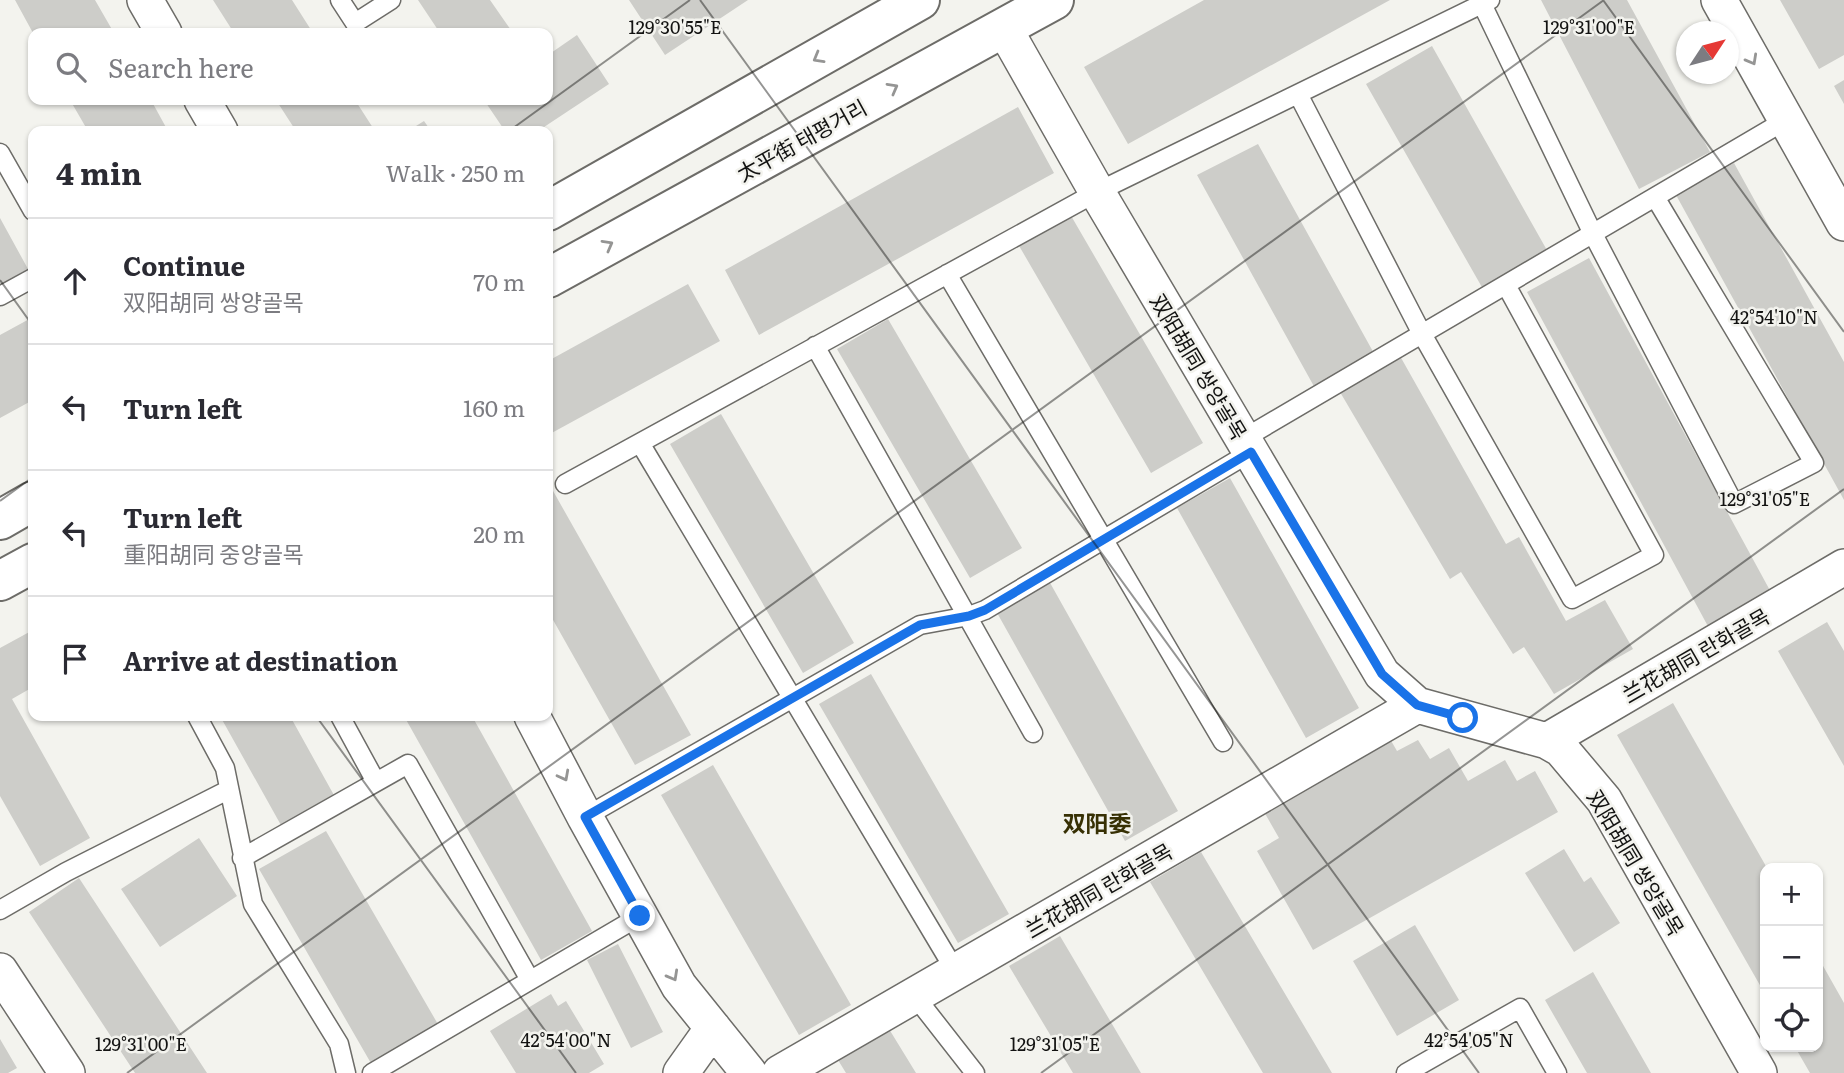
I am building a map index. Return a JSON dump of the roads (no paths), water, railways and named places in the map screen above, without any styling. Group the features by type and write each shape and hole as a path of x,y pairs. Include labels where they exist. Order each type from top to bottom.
{"main road":[{"path":"553,208 920,0"},
{"name":"太平街 태평거리","path":"553,275 1054,0"},
{"path":"0,520 28,504"},
{"path":"0,581 28,566"}],"street":[{"path":"145,0 161,28"},
{"path":"1718,0 1844,223"},
{"name":"双阳胡同 쌍양골목","path":"1004,27 1097,192 1382,674 1417,705 1547,741 1561,749 1604,800 1759,1073"},
{"path":"205,105 217,126"},
{"name":"兰花胡同 란화골목","path":"1547,741 1844,567"},
{"name":"兰花胡同 란화골목","path":"780,1073 1417,705"},
{"path":"535,721 679,986 749,1073"},
{"path":"0,971 67,1073"},
{"path":"681,1073 713,1028"}],"lane":[{"path":"340,0 355,23 391,0"},
{"path":"565,484 1097,192 1486,2 1593,234 1734,504 1814,463 1655,197"},
{"path":"1298,94 1422,334 1572,599 1654,555 1506,285"},
{"path":"585,817 920,625 969,616 985,610 1104,540 1422,334 1786,120"},
{"path":"0,153 28,202"},
{"path":"947,274 1223,742"},
{"path":"0,296 28,281"},
{"path":"815,346 1033,733"},
{"path":"640,443 956,972"},
{"path":"200,721 225,768 253,904 339,1044 346,1073"},
{"path":"343,721 376,782"},
{"path":"242,858 408,764 530,980"},
{"path":"0,911 66,872 228,790"},
{"path":"372,1073 640,916"},
{"path":"914,995 975,1073"},
{"path":"1406,1073 1438,1065 1520,1008 1557,1073"}],"district":[{"name":"双阳委","path":"1097,822"}]}
